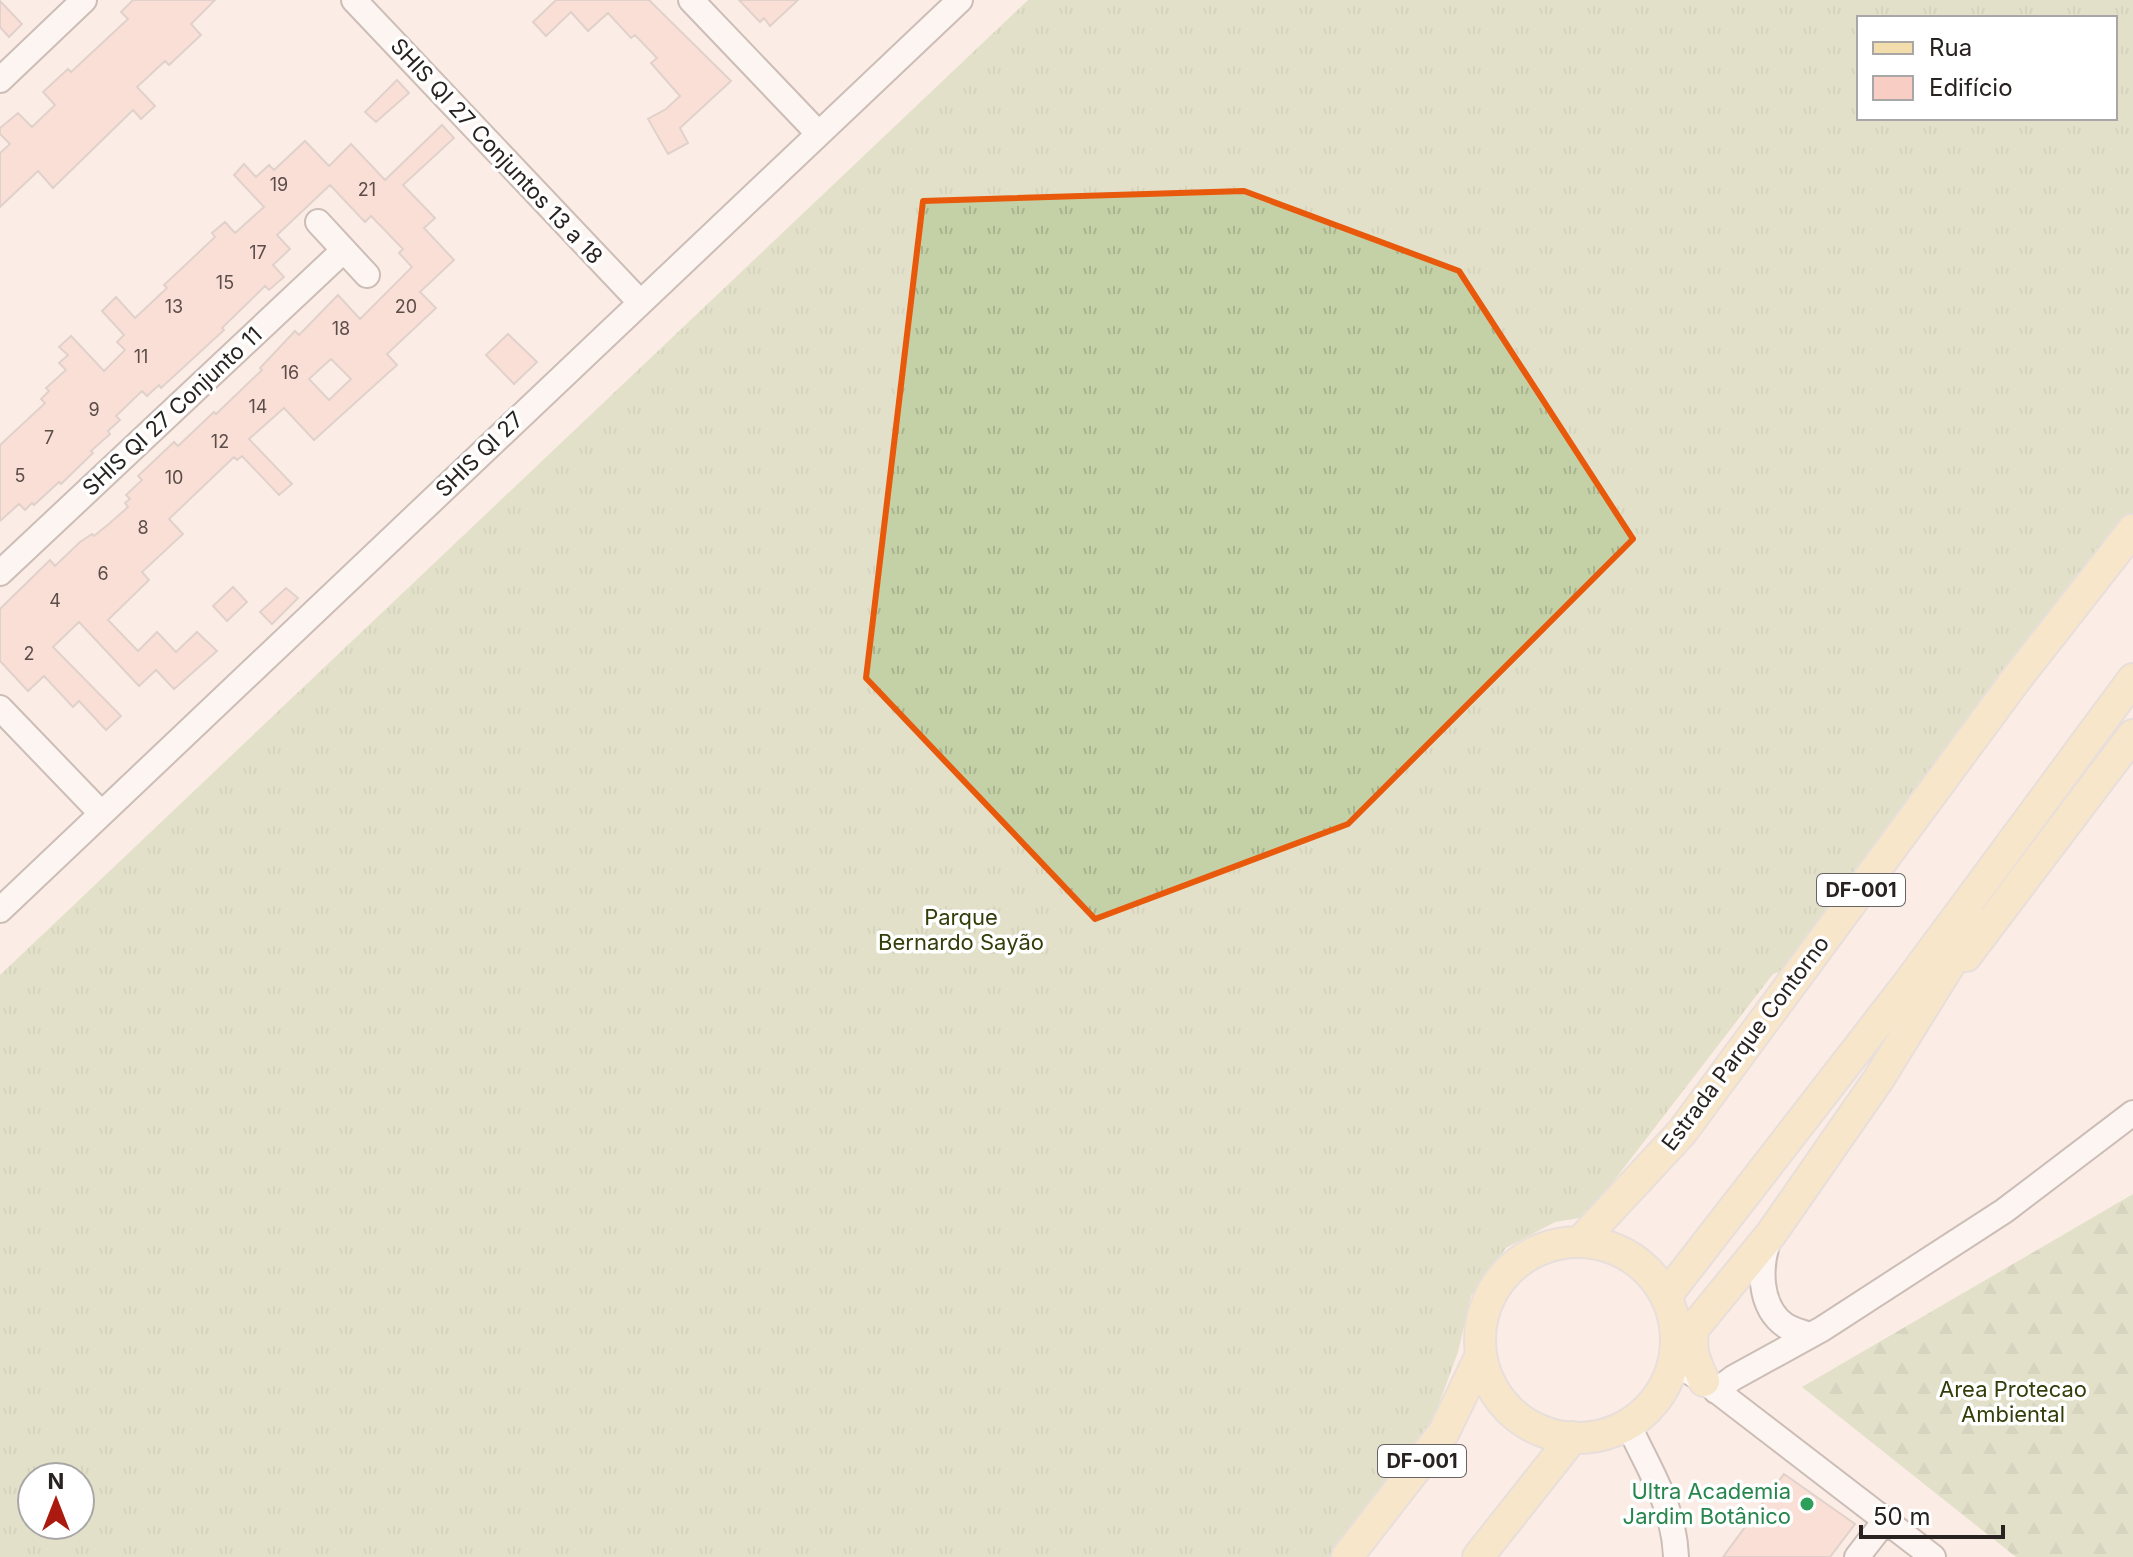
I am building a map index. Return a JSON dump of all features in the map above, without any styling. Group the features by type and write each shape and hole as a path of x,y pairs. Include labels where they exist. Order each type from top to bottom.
{"main road":[{"name":"Estrada Parque Contorno","path":"1580,1242 1682,1132 2014,682 2133,530"},
{"path":"1666,1296 1907,985 2133,679"},
{"path":"1710,1386 1693,1357 1691,1339 1694,1328 1771,1234 1914,1024 2133,735"},
{"path":"1914,1024 1953,959 1990,872"},
{"name":"DF-001","path":"1580,1242 1615,1249 1645,1268 1666,1296 1675,1322 1674,1362 1657,1398 1628,1424 1611,1432 1573,1437 1538,1429 1510,1410 1490,1383 1481,1355 1485,1308 1494,1289 1507,1273 1540,1250 1580,1242"},
{"name":"DF-001","path":"1347,1557 1444,1432 1481,1355"},
{"path":"1478,1557 1573,1437"}],"street":[{"path":"0,80 84,0"},
{"name":"SHIS QI 27 Conjuntos 13 a 18","path":"354,0 639,301"},
{"path":"691,0 818,133"},
{"name":"SHIS QI 27","path":"0,910 960,0"},
{"path":"318,222 367,275"},
{"name":"SHIS QI 27 Conjunto 11","path":"0,573 344,250"},
{"path":"0,708 101,813"},
{"path":"1710,1386 1733,1378 1810,1335 2004,1211 2133,1113"},
{"path":"1771,1234 1761,1269 1772,1311 1786,1326 1810,1335"},
{"path":"1674,1362 1710,1386 1933,1557"},
{"path":"1628,1424 1659,1485 1675,1531 1676,1557"},
{"path":"1857,1557 1885,1521"},
{"path":"1659,1557 1675,1531"}],"highlighted area":[{"path":"1244,191 1459,271 1633,539 1348,824 1095,919 866,678 923,201"}],"green space":[{"name":"Parque Bernardo Sayão","path":"1028,0 2133,0 2133,521 1808,962 1773,974 1586,1217 1555,1222 1506,1248 1471,1296 1458,1352 1426,1439 1336,1557 0,1557 0,975"},
{"name":"Area Protecao Ambiental","path":"2133,1194 2133,1557 2016,1557 1802,1387"}],"building":[{"path":"133,0 215,0 191,24 201,35 169,65 165,61 137,87 155,106 141,119 133,110 53,188 38,171 0,207 0,153 10,144 0,134 0,128 18,113 32,127 55,105 43,92 68,69 71,72 128,19 121,12"},
{"path":"556,0 649,0 731,81 680,128 688,143 668,154 648,119 680,96 651,63 657,58 635,35 631,38 608,13 588,31 571,12 546,36 533,22"},
{"path":"739,0 798,0 770,26 764,18 760,22"},
{"path":"0,1 22,24 9,37 0,27"},
{"path":"397,80 409,93 376,122 365,112"},
{"path":"442,125 454,138 403,185 435,218 424,228 454,260 420,292 436,308 387,354 397,365 314,440 284,408 249,439 292,484 279,495 242,456 237,460 234,457 169,519 183,534 142,572 149,580 108,620 138,651 157,632 176,652 197,632 217,651 174,689 156,670 139,686 79,622 53,647 121,716 106,730 79,701 73,707 44,676 28,691 0,661 0,609 50,560 55,566 80,542 92,534 94,536 128,507 125,503 130,499 126,495 142,480 138,476 174,442 178,446 214,412 216,414 262,370 260,368 295,331 299,335 338,295 360,319 412,267 399,253 403,249 371,216 365,222 330,185 277,235 290,249 273,265 284,277 269,290 265,286 222,328 224,330 161,388 159,385 147,396 142,391 116,416 120,420 108,431 110,434 61,484 59,482 25,510 19,504 0,521 0,445 45,403 41,399 49,391 46,388 66,370 59,363 68,355 59,347 71,336 104,371 125,350 117,342 124,335 102,311 116,297 135,318 167,288 164,285 215,237 212,233 225,222 235,233 264,207 234,175 244,164 256,177 269,165 274,170 305,141 329,166 351,144 385,180","holes":["331,359 351,379 329,400 309,379"]},
{"path":"508,334 537,362 514,384 486,355"},
{"path":"233,587 247,602 227,621 213,606"},
{"path":"286,588 298,598 272,624 260,612"},
{"path":"1784,1474 1855,1524 1830,1557 1723,1557"}],"place":[{"name":"Ultra Academia Jardim Botânico","path":"1807,1504"}]}
